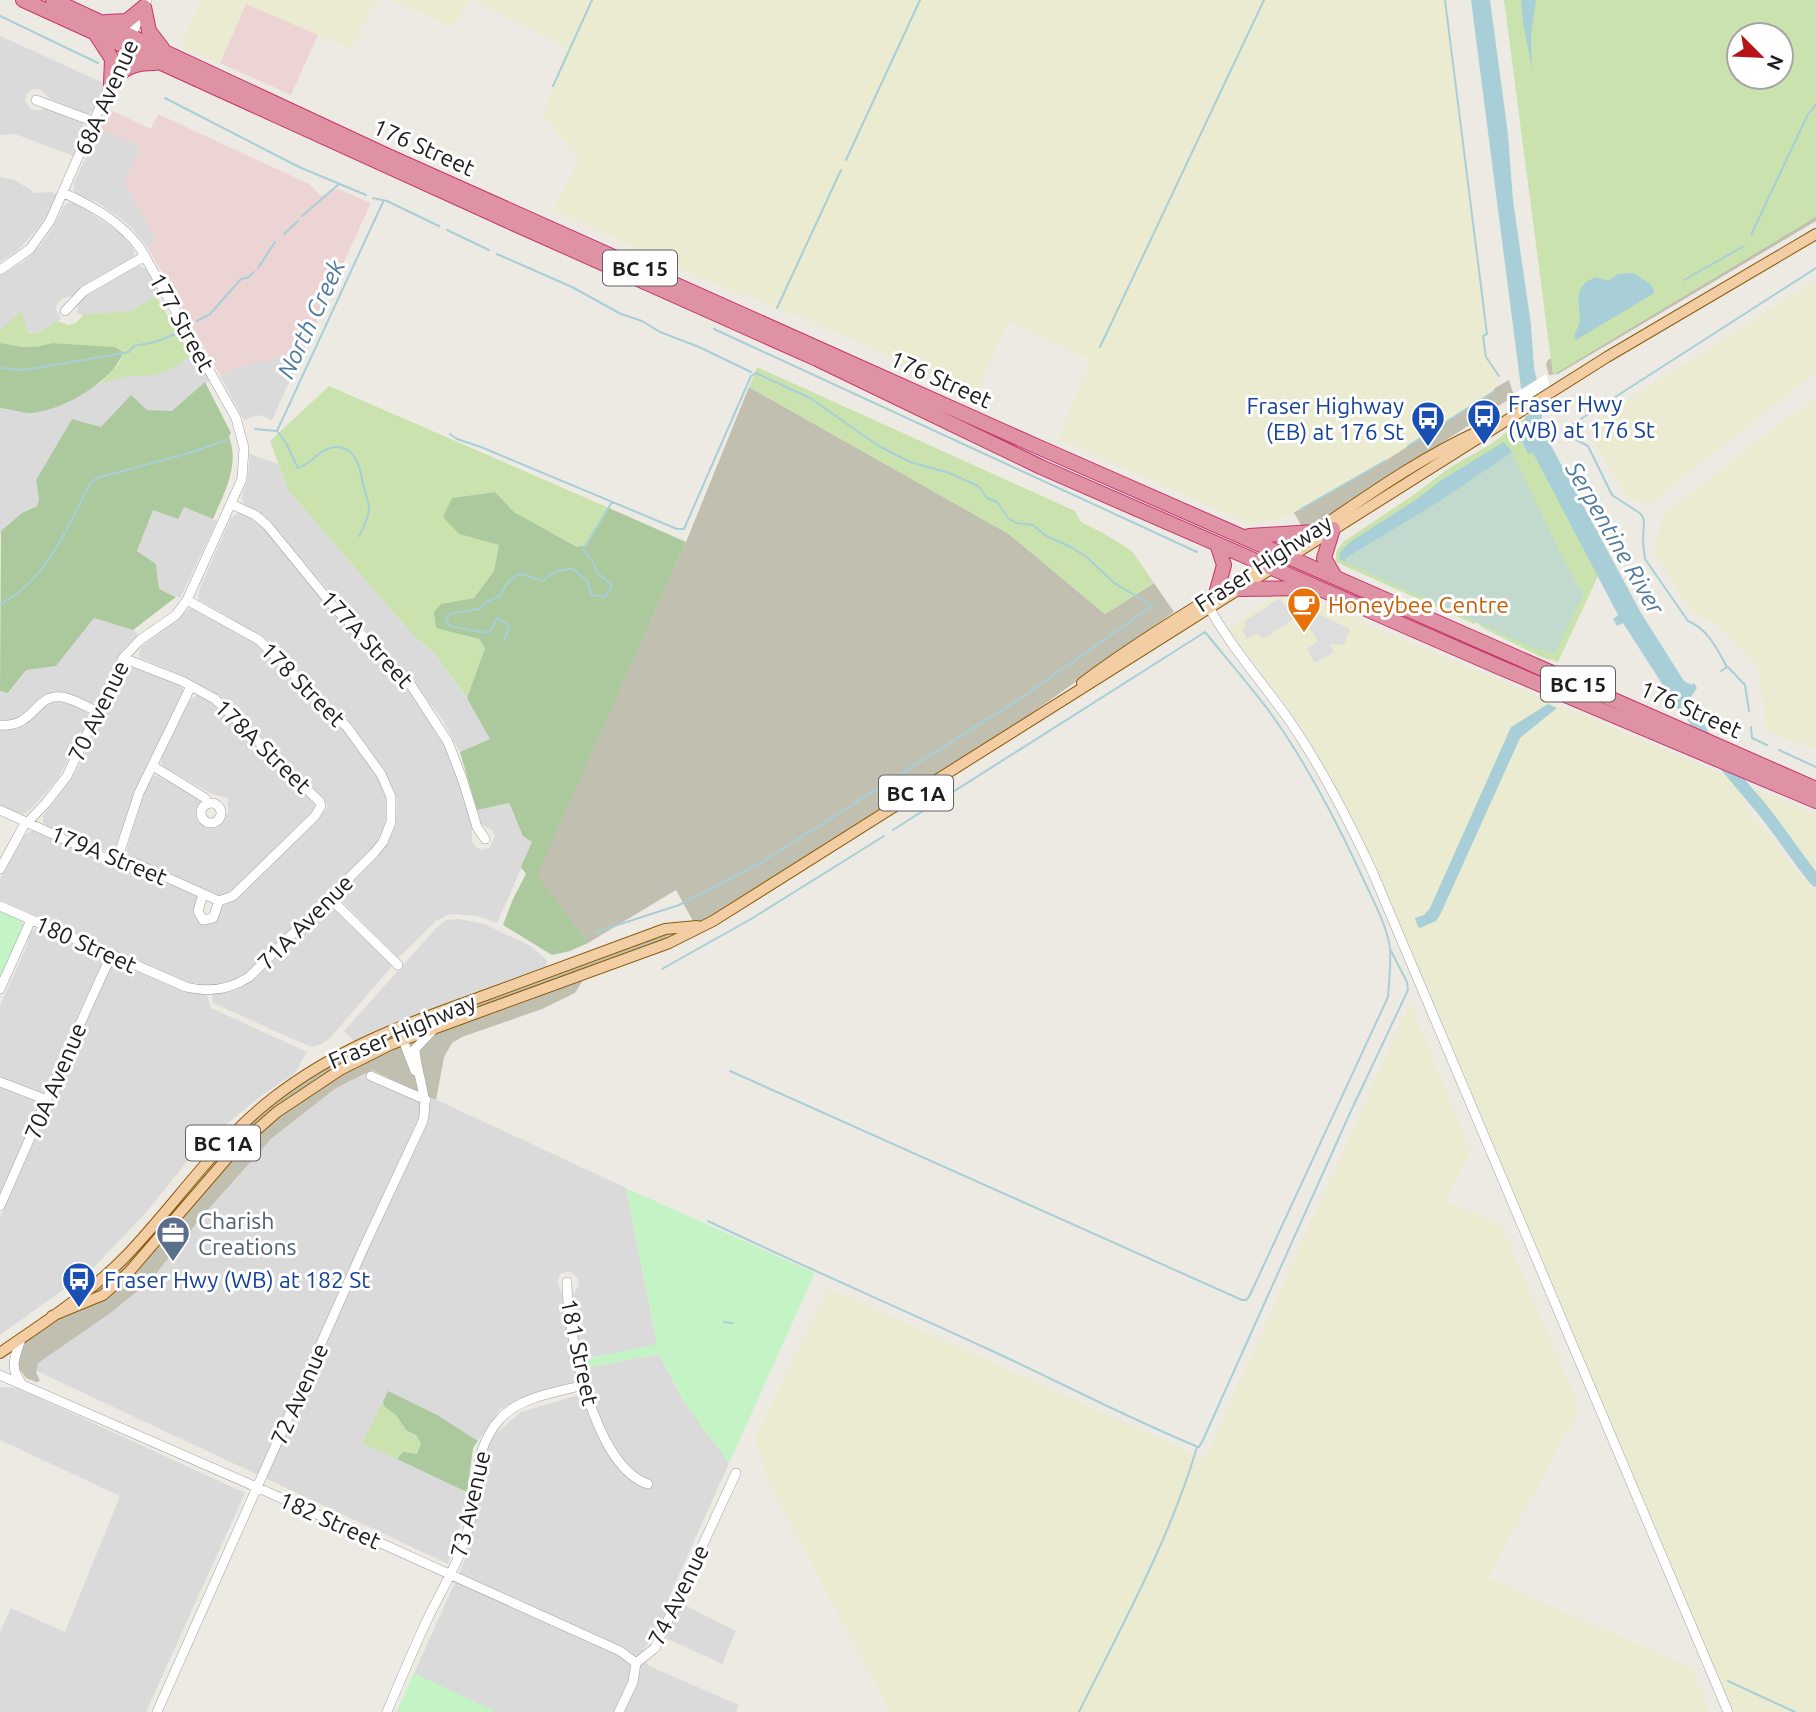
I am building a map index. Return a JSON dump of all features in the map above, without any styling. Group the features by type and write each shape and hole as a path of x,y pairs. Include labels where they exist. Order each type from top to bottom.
{"highway":[{"name":"BC 15","path":"23,0 99,28"},
{"name":"176 Street","path":"53,0 129,43 1816,789"},
{"path":"111,84 112,58 99,28 127,21 146,3"},
{"path":"111,84 122,70 162,57 149,31 146,3"},
{"name":"BC 15","path":"162,57 817,359 1041,467 1217,544"},
{"path":"1333,529 1324,558 1335,577"},
{"path":"1240,536 1314,532"},
{"name":"176 Street","path":"1217,544 1816,801"},
{"path":"1216,594 1224,565 1217,544"},
{"path":"1241,589 1320,589"}],"main road":[{"name":"Fraser Highway","path":"1017,731 1116,657 1216,594 1333,529 1519,412 1816,234"},
{"name":"Fraser Highway","path":"1285,555 1374,491 1449,445 1519,412"},
{"name":"Fraser Highway","path":"52,1316 103,1295 129,1272 236,1148 277,1112 316,1084 351,1064 403,1041 669,943 713,921 1210,609 1241,589 1268,566"},
{"path":"1115,669 1149,641 1268,566"},
{"name":"Fraser Highway","path":"0,1353 116,1266 222,1144 260,1109 314,1068 398,1027 665,929 699,926 713,921"}],"street":[{"name":"68A Avenue","path":"0,270 23,255 41,236 64,193 146,3"},
{"path":"36,100 95,122"},
{"name":"177 Street","path":"64,193 118,224 145,256 236,418 244,448 239,486"},
{"path":"65,310 84,291 145,256"},
{"name":"70 Avenue","path":"0,869 27,822 67,775 123,657 140,640 176,615 187,600 239,486"},
{"name":"177A Street","path":"231,504 255,515 268,525 333,606 406,678 447,743 463,781 477,827 485,839"},
{"name":"178 Street","path":"187,600 249,633 265,646 342,721 381,774 391,797"},
{"path":"1210,609 1230,643 1305,744 1364,852 1728,1712"},
{"name":"178A Street","path":"123,657 215,699 317,798 321,806 316,816 233,896 219,901"},
{"path":"117,860 139,793 191,686"},
{"path":"0,725 12,726 20,723 38,706 53,697 64,698 98,712"},
{"path":"153,766 205,798 208,804"},
{"name":"71A Avenue","path":"173,982 186,988 204,991 238,984 249,976 330,898 383,842 391,822 391,797"},
{"name":"179A Street","path":"0,810 103,857 135,863 219,901"},
{"path":"204,894 198,911 203,920 213,918 219,901"},
{"path":"330,898 398,965"},
{"name":"180 Street","path":"0,906 173,982"},
{"path":"0,989 31,920"},
{"name":"70A Avenue","path":"0,1206 64,1056 111,956"},
{"path":"398,1027 425,1100"},
{"path":"417,1075 415,1049 433,1031"},
{"path":"371,1076 425,1100"},
{"path":"0,1082 47,1100"},
{"name":"72 Avenue","path":"158,1712 423,1121 425,1100"},
{"name":"181 Street","path":"567,1282 567,1298 584,1385 597,1424 610,1448 633,1479 648,1485"},
{"path":"21,1339 14,1357 13,1370 21,1383"},
{"name":"182 Street","path":"0,1375 450,1574 626,1654 636,1663"},
{"name":"73 Avenue","path":"387,1712 427,1620 458,1562 470,1521 480,1453 494,1426 505,1414 530,1400 584,1385"},
{"name":"74 Avenue","path":"619,1712 633,1682 636,1663 655,1648 736,1473"}],"shaded area":[{"path":"246,3 318,35 291,95 220,63"},
{"path":"0,36 106,84 95,109 88,114 52,100 39,89 32,89 27,94 25,101 31,109 37,111 46,108 83,123 84,132 74,156 15,134 0,135"},
{"path":"108,109 151,129 158,114 309,184 321,196 338,189 371,203 308,340 302,337 286,354 233,369 221,377 148,248 156,239 124,183 141,147 99,128"},
{"path":"99,128 141,147 124,183 156,239 148,248 119,217 95,201 74,192 74,183"},
{"path":"0,177 15,180 35,193 51,192 58,195 33,234 17,251 0,262"},
{"path":"74,202 119,232 134,250 134,256 72,296 61,299 55,308 61,319 38,333 0,330 0,276 23,262 39,247 64,206"},
{"path":"1816,205 1816,221 1558,374 1549,375 1546,364 1548,360"},
{"path":"138,266 146,269 161,294 131,311 85,316 77,313 78,304 88,293"},
{"path":"302,337 308,340 272,420 259,415 244,420 221,377 233,369 286,354"},
{"path":"193,351 210,380 172,411 147,410 101,427 72,419 36,480 39,499 37,506 22,513 0,535 0,408 28,413 64,403 103,382 131,376 150,376 171,369 191,356"},
{"path":"1509,380 1514,396 1305,532 1289,504"},
{"path":"749,387 1009,534 1105,614 1154,583 1174,612 1005,732 701,922 694,923 676,890 588,943 536,875 686,542"},
{"path":"250,454 278,464 288,490 412,634 433,652 476,711 490,739 460,752 442,719 406,672 341,606 271,522 243,503"},
{"path":"183,506 217,521 180,598 159,589 156,564 137,551 153,509"},
{"path":"238,513 259,522 401,680 435,725 454,762 472,825 472,842 476,847 482,850 489,848 495,836 492,830 481,824 477,810 509,803 513,815 533,842 497,923 477,916 449,914 436,921 398,958 341,899 343,891 381,852 393,831 397,807 394,791 383,768 342,714 264,637 199,600 200,588 231,518"},
{"path":"1280,598 1284,605 1288,604 1289,600 1350,629 1344,645 1330,644 1334,652 1315,663 1307,649 1318,641 1304,619 1298,616 1263,639 1257,634 1247,639 1242,630 1246,626 1244,622"},
{"path":"190,608 252,639 343,729 379,777 387,797 388,810 384,829 373,848 253,968 237,979 211,986 180,981 0,900 0,879 25,835 33,830 116,864 138,868 198,895 197,914 216,920 221,907 238,898 326,810 328,806 324,799 220,696 181,675 140,658 141,647"},
{"path":"94,618 138,634 113,665 98,701 92,703 66,694 52,693 37,701 21,718 0,720 0,691 9,693 26,670 56,666"},
{"path":"132,665 180,684 184,693 137,787 116,849 107,852 48,827 43,822 43,816 76,772 110,694 124,668"},
{"path":"199,694 206,696 315,803 313,812 227,895 219,895 131,858 126,851 144,792 149,780 156,775 200,798 201,805 196,819 198,821 214,828 228,813 228,798 212,794 161,763 161,755 191,699"},
{"path":"56,701 84,710 90,721 57,780 30,810 24,814 18,813 0,805 0,728 24,726 46,705"},
{"path":"332,906 393,965 330,1038 311,1047 213,1003 212,995 235,990 257,976 326,908"},
{"path":"459,919 484,924 529,945 547,960 546,971 356,1043 344,1031 438,926 446,920"},
{"path":"36,928 98,954 102,963 61,1053 49,1088 41,1092 0,1077 0,1005 27,946 30,932"},
{"path":"689,929 663,942 395,1042 262,1124 155,1242 100,1295 69,1305 105,1279 197,1176 273,1101 353,1050 665,932"},
{"path":"119,963 183,991 207,995 211,1008 307,1052 295,1073 257,1099 198,1148 144,1215 92,1269 0,1335 0,1218 111,966"},
{"path":"585,977 575,993 542,1009 452,1043 444,1057 436,1100 372,1070 336,1088 272,1138 204,1214 150,1281 109,1314 38,1363 36,1372 40,1381 26,1378 17,1366 24,1341 55,1318 119,1289 137,1272 234,1154 264,1126 333,1077 392,1047"},
{"path":"366,1067 626,1188 657,1345 582,1359 571,1299 579,1285 578,1278 569,1271 560,1274 557,1282 563,1296 579,1378 573,1385 520,1398 500,1409 473,1448 465,1507 448,1564 24,1365 104,1311 277,1124"},
{"path":"0,1086 36,1100 40,1105 0,1198"},
{"path":"659,1354 684,1402 729,1463 669,1597 736,1631 722,1664 655,1633 640,1655 649,1666 739,1705 736,1712 397,1712 467,1555 482,1470 491,1438 521,1412 591,1389 588,1368"},
{"path":"0,1387 17,1388 245,1493 146,1712 0,1712 0,1632 11,1608 65,1632 120,1496 0,1440"}],"green space":[{"path":"201,0 376,0 351,49 246,4 220,63 180,47"},
{"path":"392,0 469,0 453,28"},
{"path":"474,0 1445,0 1487,334 1484,337 1486,357 1499,376 1493,392 1385,461 1301,509 1277,520 1250,524 1058,439 1091,360 1009,322 975,394 794,314 706,280 553,210 580,159 543,117 566,47"},
{"path":"1504,0 1816,0 1816,217 1553,375"},
{"path":"1816,280 1816,373 1651,503 1628,499 1595,444 1591,423"},
{"path":"156,296 191,356 171,369 150,376 131,376 101,383 120,362 123,352 115,347 52,343 23,347 0,343 0,330 22,311 28,333 38,333 57,321 69,325 77,322 83,315 131,311"},
{"path":"0,343 23,347 52,343 115,347 123,352 109,374 83,394 54,408 28,413 0,408"},
{"path":"757,367 1075,511 1081,522 1132,551 1154,583 1105,614 1009,534 749,387"},
{"path":"205,382 231,433 229,437 233,458 226,489 213,519 184,507 178,519 153,510 137,551 156,564 159,589 176,597 133,630 94,618 56,666 26,670 8,693 0,691 1,531 22,513 37,506 39,499 36,480 72,419 101,427 131,395 147,410 172,411"},
{"path":"329,386 609,508 587,545 577,547 514,512 495,492 452,498 459,534 499,545 494,571 474,598 441,604 465,636 479,639 485,648 467,698 433,652 412,634 288,490 270,441"},
{"path":"1816,396 1816,750 1767,732 1758,666 1716,623 1691,612 1654,552 1663,514"},
{"path":"1525,418 1526,427 1518,435 1528,454 1533,452 1598,576 1558,662 1541,657 1481,627 1477,622 1474,624 1336,562 1336,552 1343,542 1449,468 1491,444"},
{"path":"1512,452 1560,552 1584,593 1555,653 1533,648 1345,562 1346,558 1440,501"},
{"path":"495,492 514,512 577,547 587,545 609,508 686,542 537,875 588,943 552,955 503,925 526,874 521,867 532,842 523,836 509,803 477,810 460,752 490,739 467,698 485,648 479,639 436,628 434,612 441,604 474,598 494,571 499,545 459,534 443,517 452,498"},
{"path":"1276,595 1298,595 1313,599 1380,630 1726,776 1736,787 1752,817 1773,838 1785,858 1816,893 1816,1712 1731,1712 1394,909 1352,816 1300,725 1229,629"},
{"path":"1748,785 1816,815 1816,871 1774,822"},
{"path":"0,910 21,919 24,927 0,976"},
{"path":"1410,1001 1471,1152 1446,1201 1502,1226 1580,1409 1488,1578 1692,1668 1709,1712 890,1712 769,1484 755,1437 828,1288 1205,1459"},
{"path":"626,1188 815,1273 729,1463 684,1402 659,1354 588,1368 586,1359 657,1344"},
{"path":"388,1391 437,1415 478,1441 473,1448 467,1492 397,1459 403,1452 417,1454 421,1444 417,1436 406,1430 396,1415 384,1406"},
{"path":"383,1402 403,1427 419,1440 421,1446 416,1454 398,1456 397,1459 362,1443"},
{"path":"414,1673 496,1712 397,1712"}],"water":[{"path":"1471,0 1490,0 1508,134 1513,200 1531,325 1534,368 1543,405 1541,427 1641,613 1684,681 1692,685 1694,683 1697,688 1691,697 1699,709 1682,715 1623,623 1617,626 1613,619 1618,615 1533,453 1528,454 1518,434 1526,427"},
{"path":"1521,0 1536,0 1531,37 1532,69 1523,23"},
{"path":"1633,273 1649,283 1654,289 1653,294 1576,340 1574,334 1580,319 1579,296 1586,282 1596,277 1608,281 1618,274"},
{"path":"1504,442 1512,452 1440,501 1346,558 1345,562 1339,559 1340,553 1350,542 1443,479"},
{"path":"1548,704 1557,708 1520,738 1441,913 1436,921 1418,927 1415,918 1424,915 1430,908 1511,727"}],"pier":[{"path":"1546,374 1554,399 1521,419 1514,394"}],"waterway":[{"path":"553,86 592,0"},
{"path":"846,160 920,0"},
{"path":"1100,347 1264,0"},
{"path":"1445,0 1487,334 1483,336 1486,357 1499,376"},
{"path":"0,16 98,63"},
{"path":"165,98 299,167 366,195"},
{"path":"1751,235 1807,116 1816,104"},
{"path":"777,308 841,170"},
{"path":"302,216 338,185"},
{"path":"373,198 387,201 439,226"},
{"name":"North Creek","path":"255,429 277,431 383,202"},
{"path":"284,234 298,221"},
{"path":"447,230 489,250"},
{"path":"258,268 275,242"},
{"path":"1684,280 1744,246"},
{"path":"497,254 572,287 621,314 642,321 660,332 751,372"},
{"path":"1721,671 1727,667 1711,640 1701,629 1688,621 1645,559 1644,520 1641,514 1612,495 1588,446 1573,438 1570,426 1816,268"},
{"path":"197,321 210,314 241,279 254,272"},
{"path":"714,329 1197,552"},
{"path":"0,368 25,370 129,352 134,346 175,334"},
{"path":"450,434 677,529 684,529 751,376 756,373 810,398 877,445 910,462 949,473 978,486 987,498 997,502 1008,518 1016,523 1033,525 1046,536 1071,547 1088,558 1114,583 1153,606"},
{"path":"1408,446 1493,392"},
{"path":"277,431 298,468 330,448 344,448 354,456 369,507 359,536"},
{"name":"North Creek","path":"0,604 16,594 43,567 64,535 90,484 97,478 226,440"},
{"path":"1301,509 1385,461"},
{"path":"504,641 509,626 498,618 491,630 485,633 450,626 446,620 449,614 479,609 500,596 515,576 523,574 542,581 555,572 572,568 587,581 592,595 605,597 612,586 599,574 583,550 612,502"},
{"path":"596,932 679,905 762,862 1024,696 1152,606"},
{"path":"730,1071 1242,1300 1249,1297 1388,997 1390,961 1390,949 1382,920 1341,832 1283,730 1261,701 1205,632 893,830"},
{"path":"1728,667 1745,685 1749,711"},
{"name":"Serpentine River","path":"1682,698 1708,743"},
{"path":"1751,727 1752,738 1767,745"},
{"path":"1779,750 1816,767"},
{"name":"Serpentine River","path":"1721,760 1816,881"},
{"path":"662,969 751,919 884,836"},
{"path":"1079,1712 1159,1548 1197,1447 1203,1440 1408,990 1407,982 1390,949"},
{"path":"708,1221 1196,1446"},
{"path":"724,1322 732,1323"},
{"path":"1728,1681 1795,1712"}],"place":[{"name":"Fraser Hwy (WB) at 176 St","path":"1484,446"},
{"name":"Fraser Highway (EB) at 176 St","path":"1428,448"},
{"name":"Honeybee Centre","path":"1304,634"},
{"name":"Charish Creations","path":"173,1263"},
{"name":"Fraser Hwy (WB) at 182 St","path":"79,1309"}]}
